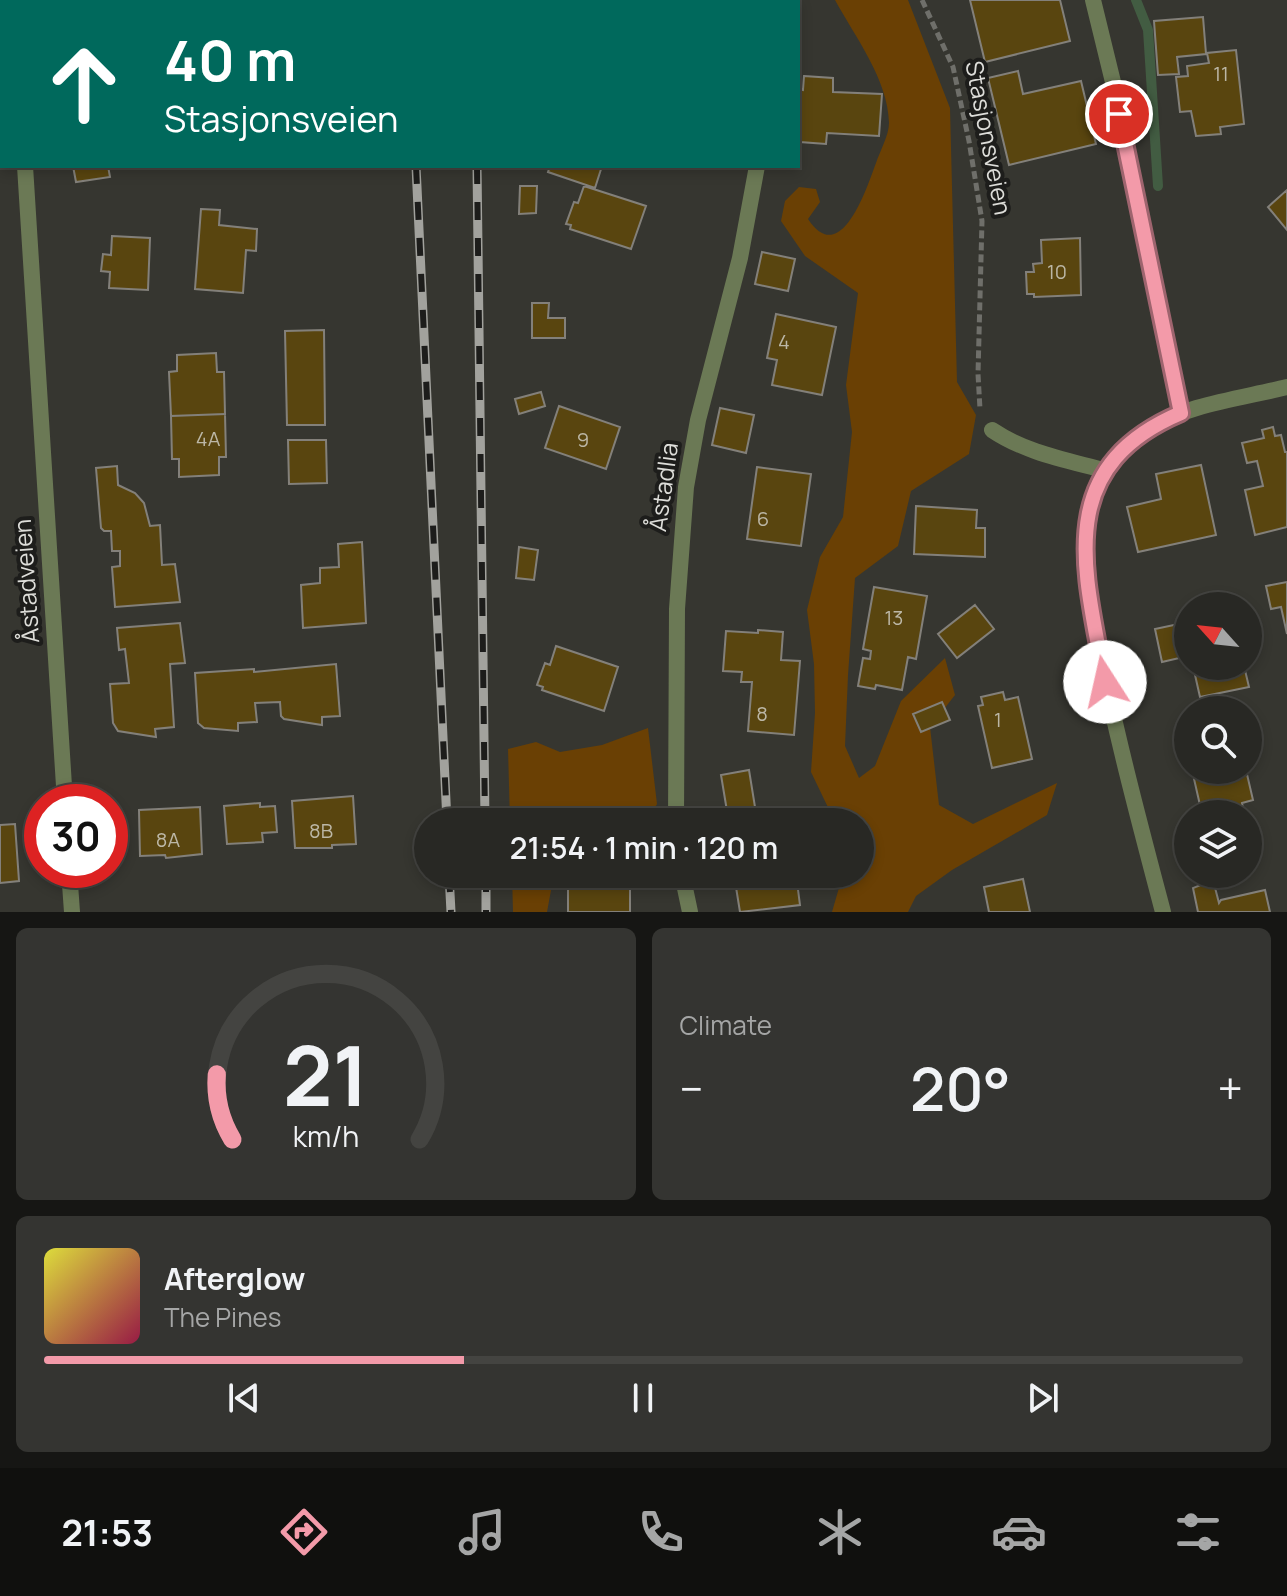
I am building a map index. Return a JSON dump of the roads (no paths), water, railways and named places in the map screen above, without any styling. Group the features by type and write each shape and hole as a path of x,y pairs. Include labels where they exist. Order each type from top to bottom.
{"street":[{"path":"1093,0 1113,82 1181,413"},
{"name":"Åstadveien","path":"25,168 64,784"},
{"name":"Åstadlia","path":"676,808 677,609 686,487 698,420 740,258 757,168"},
{"path":"1163,912 1111,710 1084,562 1087,518 1093,497 1107,471 1117,456 1146,429 1181,413 1287,387"},
{"path":"992,430 1009,442 1031,450 1107,471"},
{"path":"70,888 72,912"},
{"path":"685,888 690,912"}],"waterway":[{"path":"1136,0 1148,30 1158,186"}],"railway":[{"path":"416,168 446,808"},
{"path":"477,168 485,808"},
{"path":"450,888 451,912"},
{"path":"486,888 486,912"}]}
